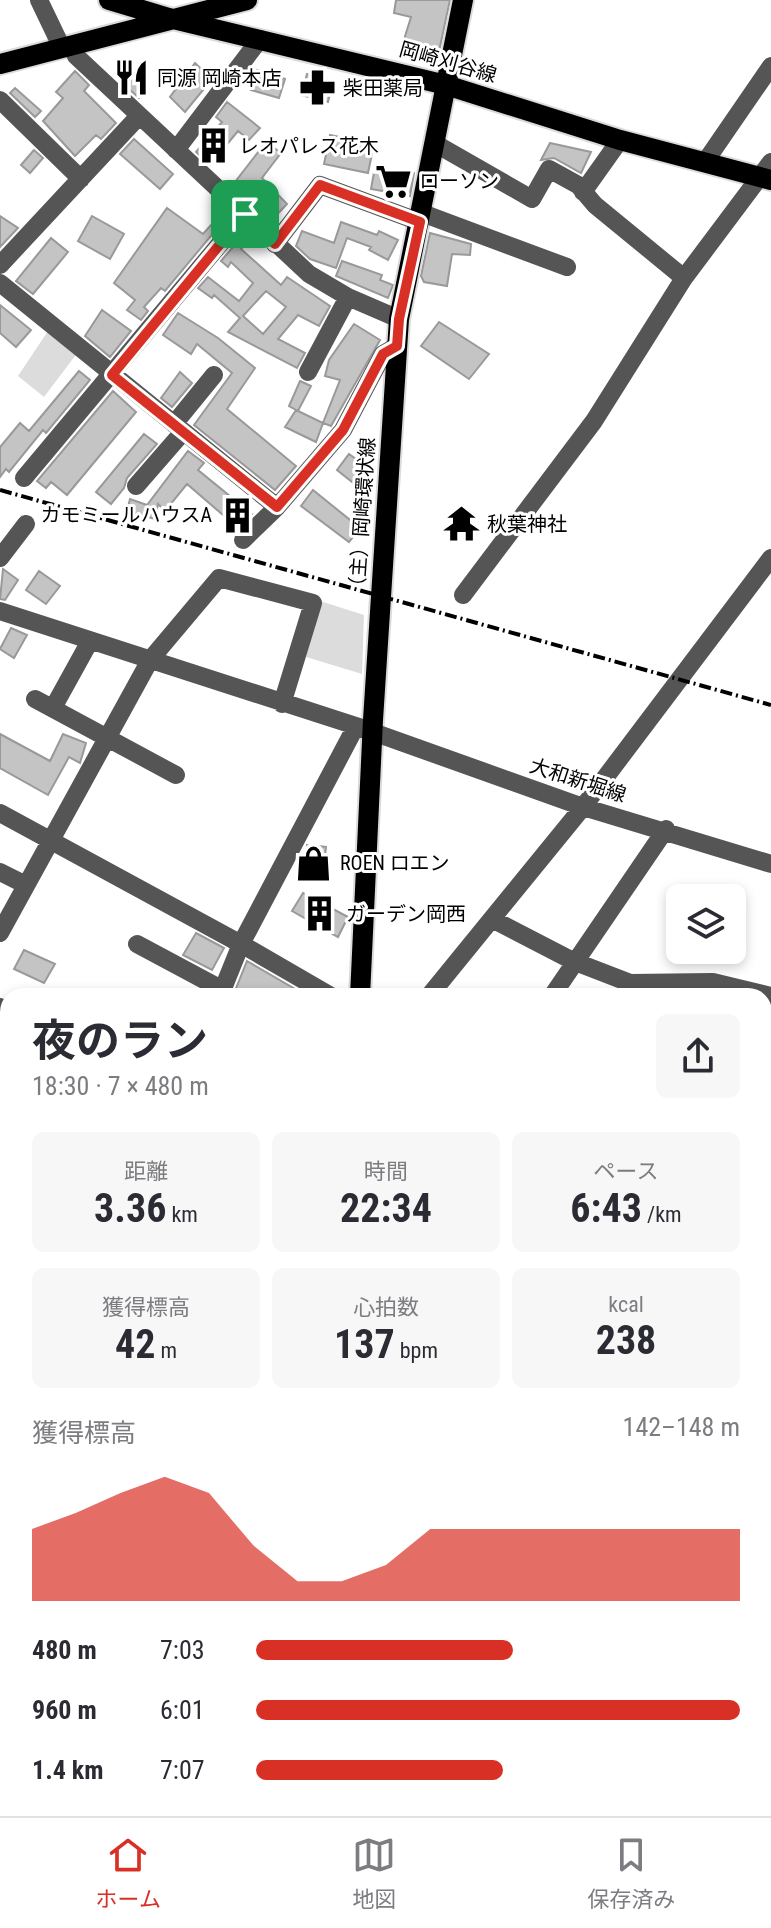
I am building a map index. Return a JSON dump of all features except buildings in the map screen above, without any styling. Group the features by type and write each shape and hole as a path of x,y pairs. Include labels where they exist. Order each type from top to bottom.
{"main road":[{"name":"岡崎刈谷線","path":"109,0 169,18 446,85 620,140 705,162 767,173"},
{"path":"0,64 247,0"},
{"name":"（主）岡崎環状線","path":"360,988 365,730 399,319 463,0"}],"street":[{"path":"39,0 76,56 275,244 309,274 348,297 399,319"},
{"path":"176,150 260,39"},
{"path":"705,162 771,66"},
{"path":"0,100 81,179"},
{"path":"0,265 139,116"},
{"path":"583,192 620,140"},
{"path":"436,144 532,199 549,169 583,192 684,278"},
{"path":"463,595 594,421 684,278 767,173"},
{"path":"275,244 320,185 567,267"},
{"path":"24,478 245,214"},
{"path":"0,283 277,507"},
{"path":"308,372 348,297"},
{"path":"243,540 277,507 343,430 383,354 397,346"},
{"path":"136,486 214,375"},
{"path":"0,558 26,524"},
{"path":"444,988 492,919 583,807 771,558"},
{"path":"2,922 26,885 150,660 219,578 313,603 282,704"},
{"name":"大和新堀線","path":"0,611 365,730 583,807 666,829 771,864"},
{"path":"53,708 90,641"},
{"path":"35,699 176,775"},
{"path":"224,988 241,944 365,730"},
{"path":"0,813 317,988"},
{"path":"557,988 666,829"},
{"path":"0,872 26,885"},
{"path":"492,919 573,961 644,988"},
{"path":"137,944 213,988"},
{"path":"656,988 713,982 738,988"}],"shaded area":[{"path":"48,331 78,352 44,397 18,376"},
{"path":"320,601 364,615 362,674 306,657"}],"railway":[{"path":"0,490 771,705"}],"place":[{"name":"同源 岡崎本店","path":"131,78"},
{"name":"柴田薬局","path":"317,88"},
{"name":"レオパレス花木","path":"213,146"},
{"name":"ローソン","path":"393,181"},
{"name":"カモミールハウスA","path":"238,515"},
{"name":"秋葉神社","path":"461,524"},
{"name":"ROEN ロエン","path":"314,863"},
{"name":"ガーデン岡西","path":"320,914"}],"route":[{"path":"320,185 420,222 399,319 397,346 383,354 343,430 277,507 112,375 245,214 275,244 320,185"}]}
